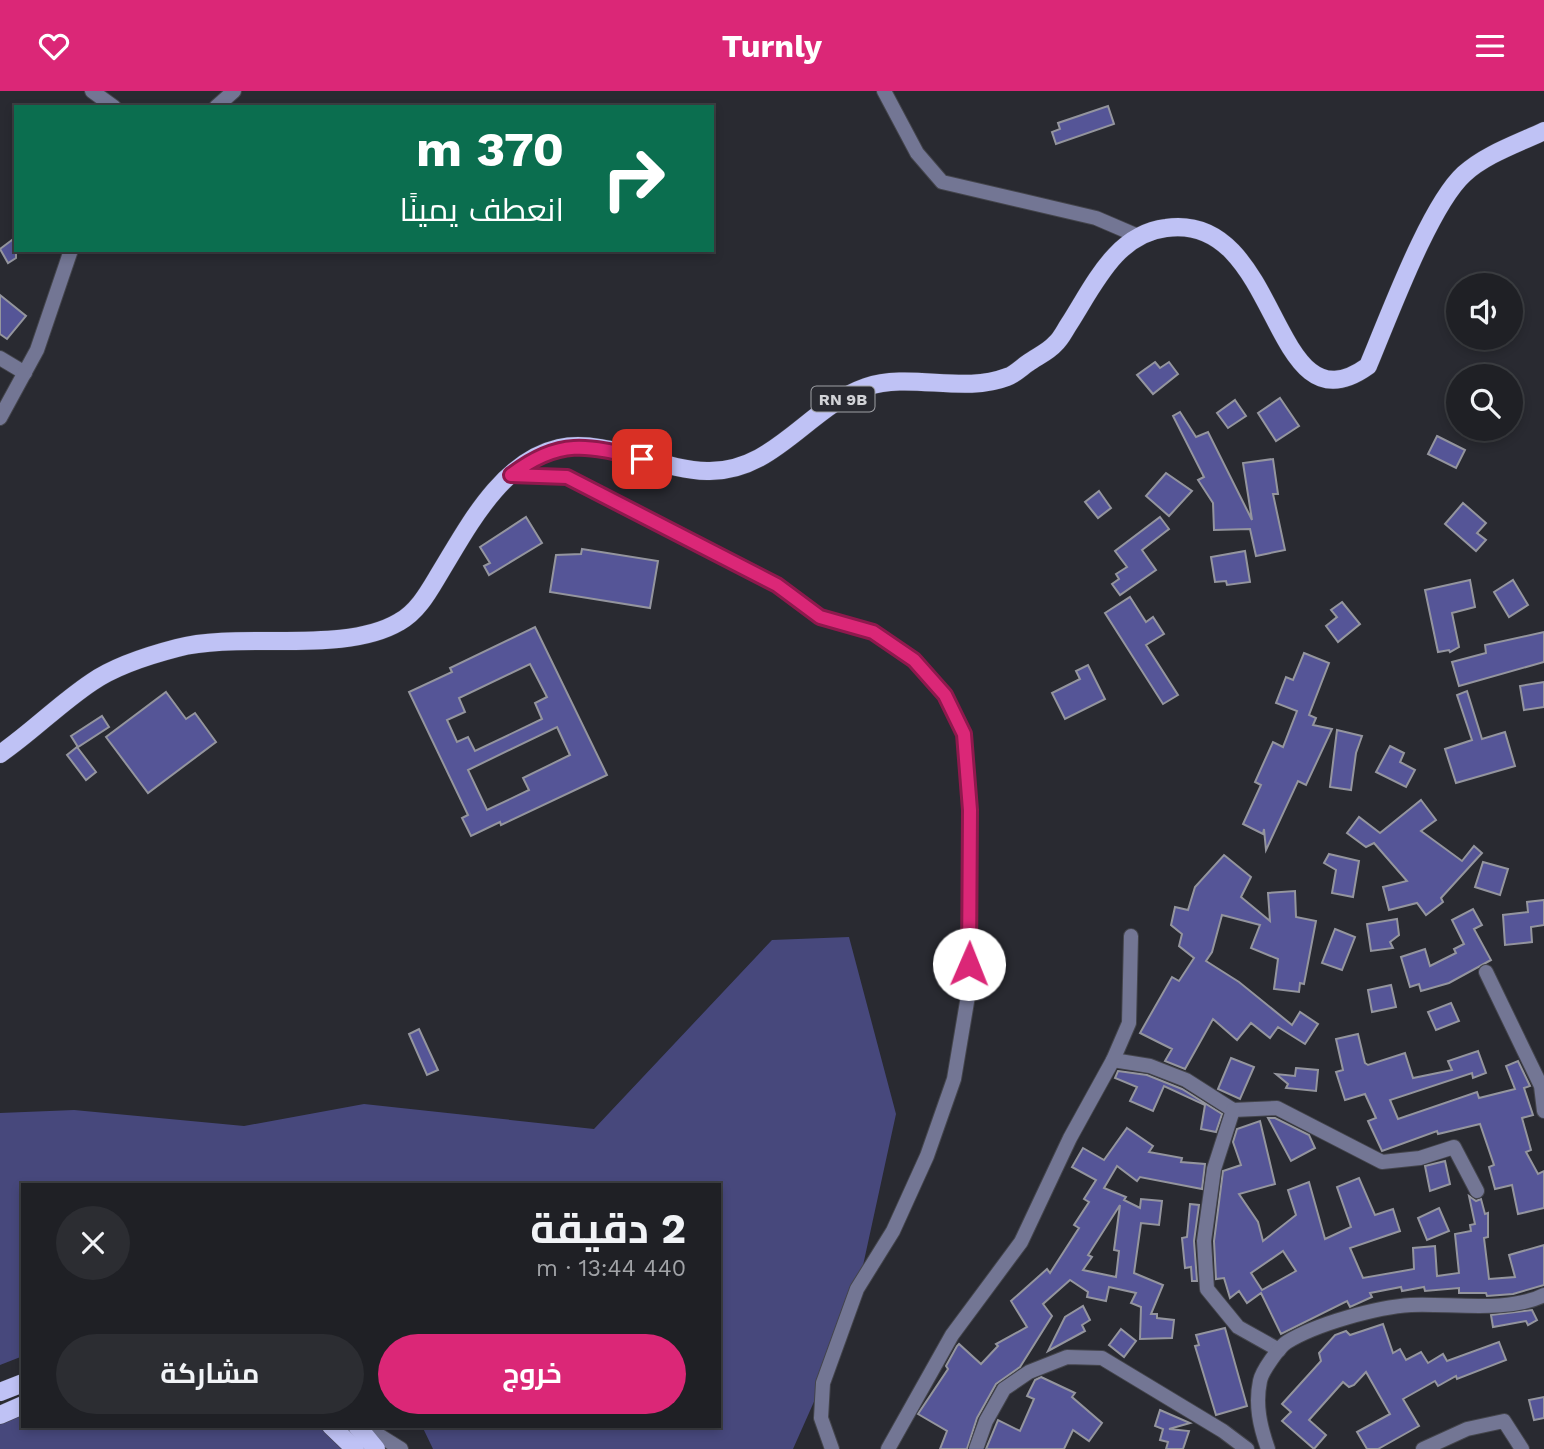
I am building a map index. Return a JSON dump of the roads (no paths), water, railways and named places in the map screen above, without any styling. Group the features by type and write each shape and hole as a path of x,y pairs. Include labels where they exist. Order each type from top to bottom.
{"main road":[{"name":"RN 9B","path":"0,754 95,679 179,647 236,641 340,638 400,622 422,603 498,485 527,463 560,447 601,449 663,464 708,471 744,467 772,451 832,404 868,386 968,382 1008,377 1056,344 1115,253 1138,236 1167,227 1202,230 1219,239 1241,259 1261,288 1293,354 1309,373 1325,381 1349,379 1368,366 1437,212 1462,175 1488,156 1544,131"},
{"path":"0,1392 21,1384"},
{"path":"0,1415 21,1406"},
{"path":"333,1428 355,1449"},
{"path":"359,1428 376,1449"}],"street":[{"path":"92,91 111,105"},
{"path":"218,105 234,91"},
{"path":"884,91 917,153 942,182 1096,218 1138,236"},
{"path":"0,418 37,350 70,252"},
{"path":"0,358 25,373"},
{"path":"511,475 567,477 777,585 820,617 873,632 914,660 945,695 964,734 970,810 969,990 954,1079 927,1156 893,1231 857,1289 823,1383 821,1418 832,1449"},
{"path":"888,1449 952,1335 1021,1242 1070,1138 1113,1060 1129,1023 1131,936"},
{"path":"1486,972 1507,1011 1522,1052 1541,1086 1544,1111"},
{"path":"1113,1060 1150,1066 1186,1080 1208,1097 1233,1110 1277,1108 1382,1162 1420,1158 1454,1147 1477,1191"},
{"path":"1233,1110 1214,1169 1204,1241 1207,1289 1238,1327 1279,1350"},
{"path":"1268,1449 1258,1420 1260,1378 1285,1342 1342,1319 1408,1305 1481,1305 1535,1300 1544,1295"},
{"path":"976,1449 986,1421 1004,1389 1028,1372 1067,1357 1102,1359 1223,1431 1247,1449"},
{"path":"1423,1449 1467,1429 1504,1421 1522,1449"},
{"path":"367,1428 401,1449"}]}
